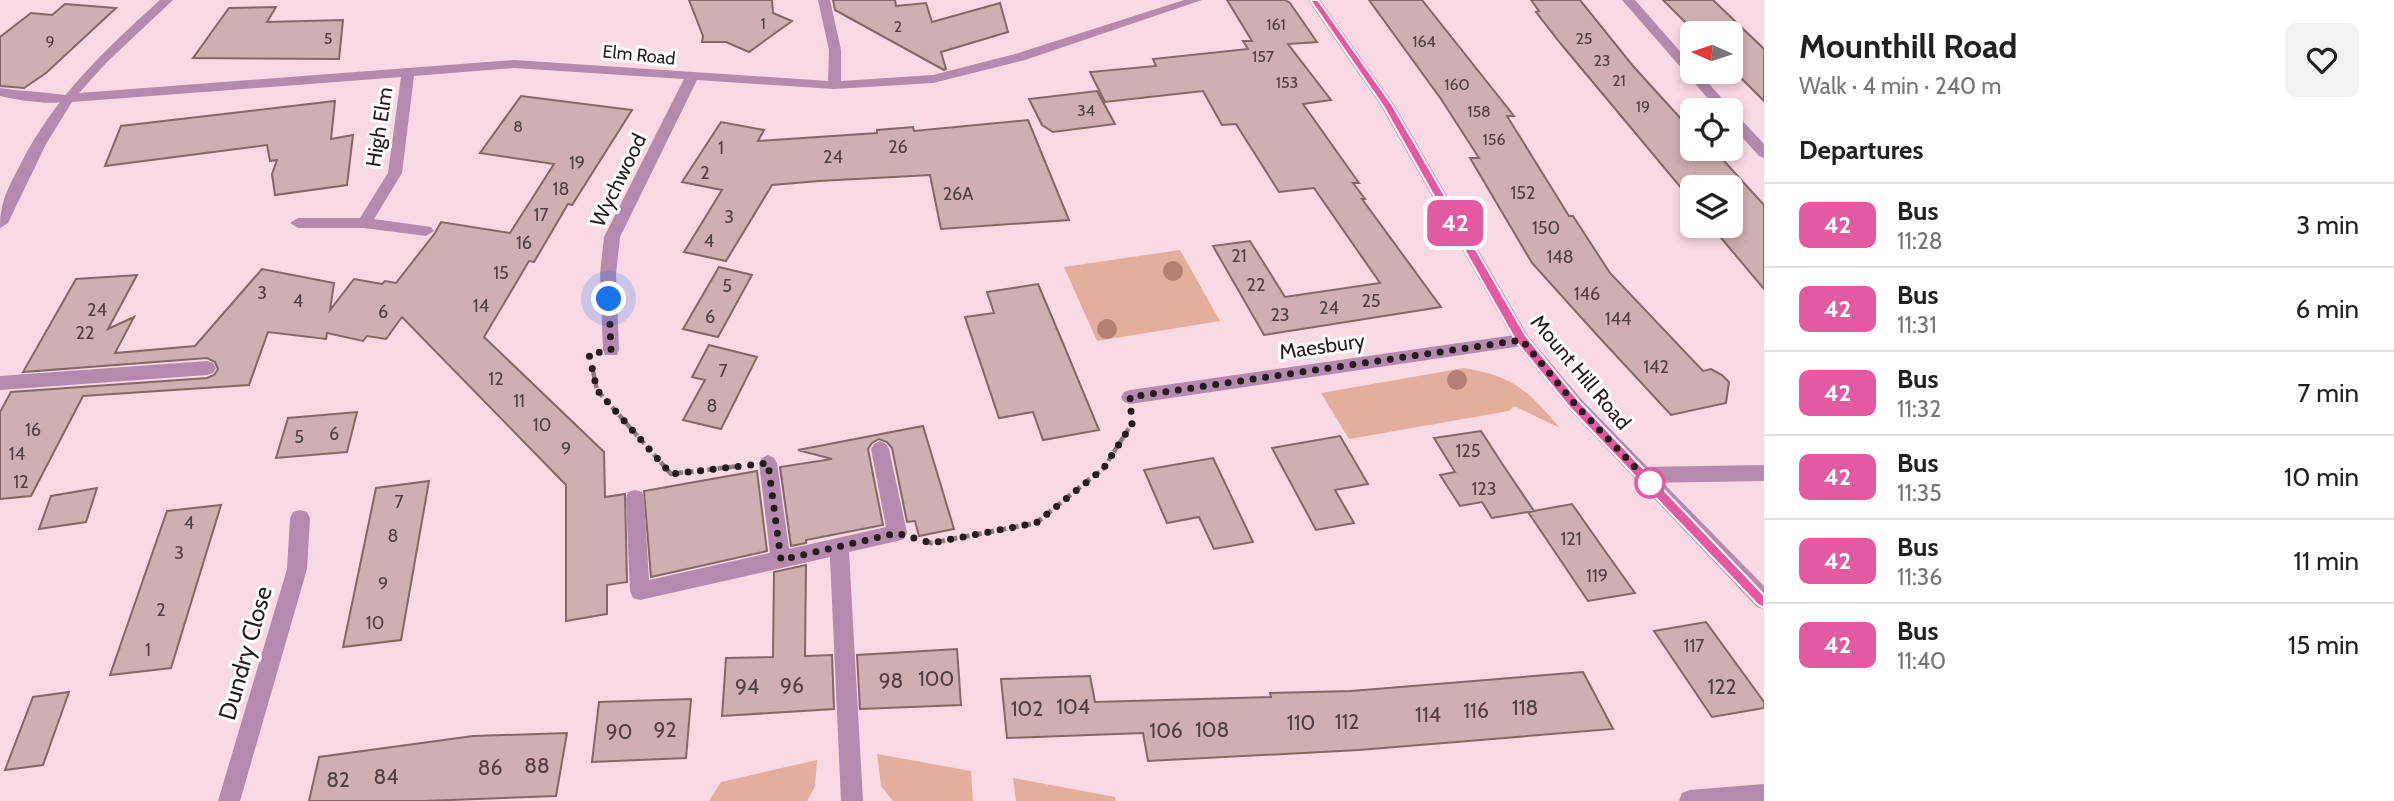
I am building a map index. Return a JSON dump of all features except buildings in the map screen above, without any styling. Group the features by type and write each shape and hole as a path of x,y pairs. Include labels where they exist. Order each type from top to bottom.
{"street":[{"path":"0,223 38,144 68,98 99,63 167,0"},
{"path":"824,0 835,50 834,85"},
{"name":"Elm Road","path":"0,92 24,97 68,98 514,64 834,85 933,79 1020,57 1196,0"},
{"name":"Mount Hill Road","path":"1314,0 1388,106 1522,340 1575,404 1764,600"},
{"path":"1628,0 1714,98"},
{"name":"High Elm","path":"365,223 396,173 408,72"},
{"name":"Wychwood","path":"611,350 608,274 612,237 692,77"},
{"path":"1743,130 1764,153"},
{"path":"298,223 365,223 426,231"},
{"name":"Maesbury","path":"1130,397 1522,340"},
{"path":"0,383 207,368"},
{"path":"635,498 640,591 897,533 880,449"},
{"path":"768,463 781,560"},
{"path":"1642,475 1764,473"},
{"name":"Dundry Close","path":"229,801 297,569 300,519"},
{"path":"839,547 852,801"},
{"path":"1690,801 1764,795"}],"path":[{"path":"611,350 589,354 597,390 671,474 768,463"},
{"path":"897,533 931,543 1036,523 1103,469 1132,424 1130,397"}],"shaded area":[{"path":"1180,250 1220,321 1097,341 1064,267"},
{"path":"1464,368 1481,371 1519,387 1539,404 1560,428 1514,406 1509,411 1349,439 1321,393"},
{"path":"877,754 971,771 973,801 893,801 881,786"},
{"path":"817,760 815,786 807,801 709,801 721,782"},
{"path":"1013,778 1115,797 1116,801 1016,801"}],"bus line":[{"name":"42","path":"1314,0 1388,106 1522,340 1575,404 1764,600"}],"route":[{"path":"609,299 611,350 589,354 597,390 671,474 768,463 781,560 897,533 931,543 1036,523 1103,469 1132,424 1130,397 1522,340 1575,404 1650,483"}]}
